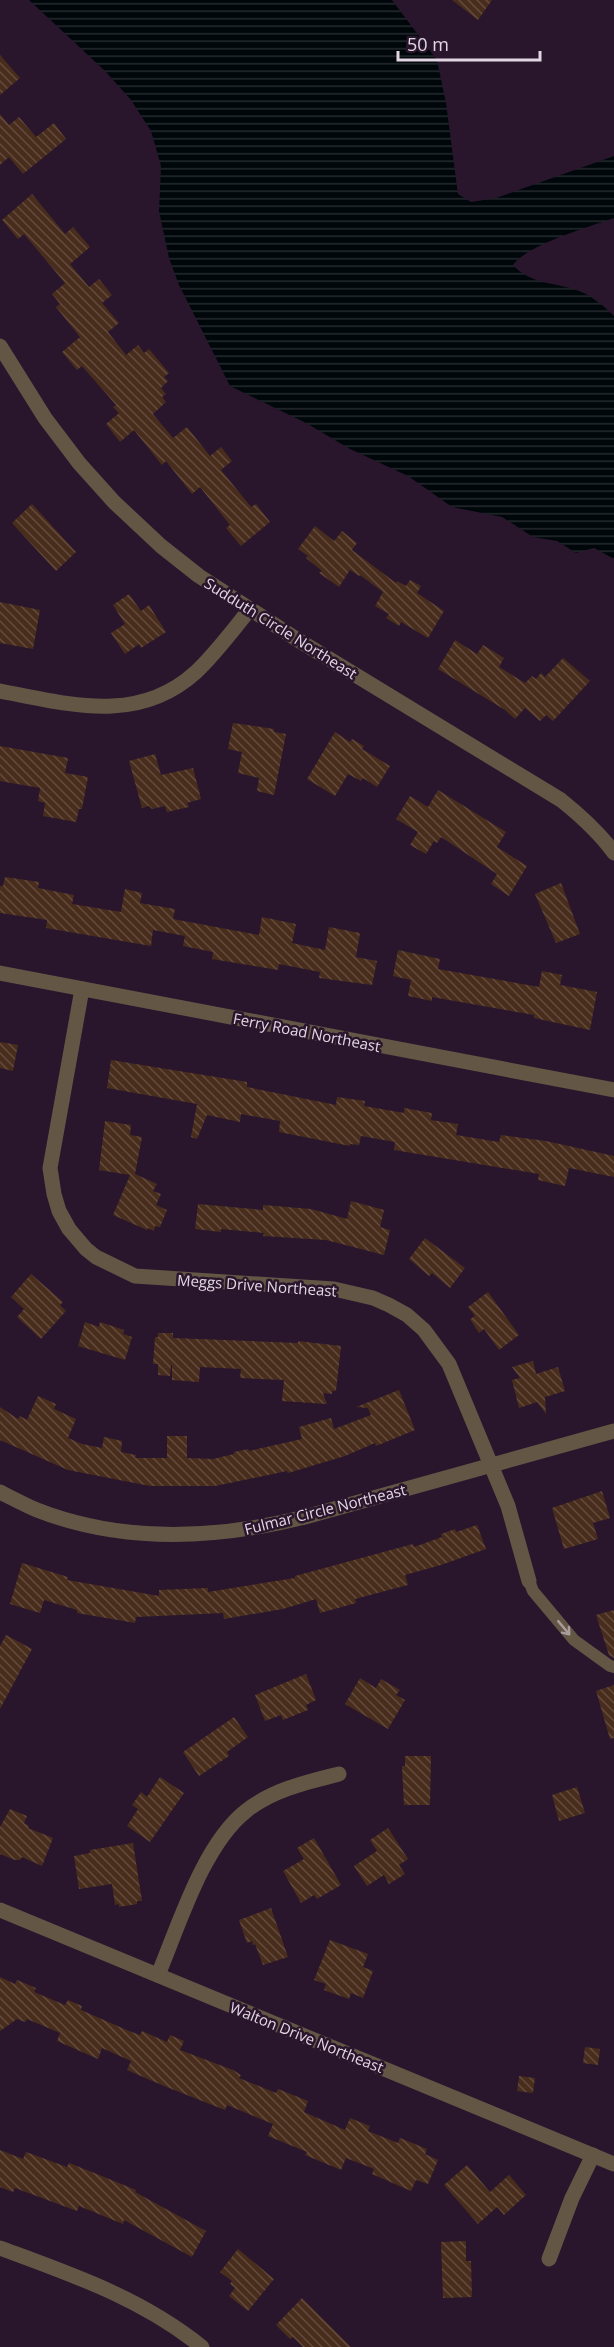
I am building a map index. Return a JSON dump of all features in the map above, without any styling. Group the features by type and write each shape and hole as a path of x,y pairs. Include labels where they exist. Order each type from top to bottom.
{"street":[{"name":"Sudduth Circle Northeast","path":"0,346 45,418 79,463 114,502 161,546 199,576 250,609 561,800 585,819 614,853"},
{"path":"0,691 87,707 139,703 180,685 196,672 250,609"},
{"name":"Ferry Road Northeast","path":"0,973 614,1090"},
{"name":"Meggs Drive Northeast","path":"82,989 50,1168 59,1210 69,1229 96,1257 135,1276 334,1289 373,1298 407,1316 424,1330 449,1364 508,1506 529,1581"},
{"name":"Fulmar Circle Northeast","path":"0,1492 36,1510 124,1532 176,1536 211,1535 258,1529 305,1517 614,1431"},
{"path":"158,1975 207,1860 226,1830 246,1810 282,1791 339,1774"},
{"name":"Walton Drive Northeast","path":"0,1910 614,2164"},
{"path":"549,2259 592,2155"},
{"path":"0,2248 105,2287 148,2310 202,2347"}],"lane":[{"path":"529,1581 533,1591 574,1640 614,1667"}],"shaded area":[{"path":"29,0 392,0 437,60 446,103 458,194 471,202 496,198 614,156 614,218 531,250 513,265 536,280 584,293 614,316 614,559 594,548 576,553 557,541 533,537 502,517 452,507 408,476 350,449 306,423 230,386 179,285 169,258 159,211 161,166 151,131 131,100 105,71"}],"building":[{"path":"452,0 492,0 478,20"},
{"path":"0,55 20,78 0,95"},
{"path":"0,114 9,125 19,117 36,137 54,123 66,139 23,174 9,157 0,165"},
{"path":"32,194 65,234 73,227 90,247 70,264 89,287 99,279 112,295 102,303 119,323 108,332 126,355 138,345 144,353 149,349 169,373 164,377 168,381 161,388 166,394 162,397 166,402 153,414 173,438 187,427 210,456 221,447 232,461 221,470 251,507 256,504 270,522 241,546 226,528 230,525 200,487 192,494 166,461 162,465 134,430 120,442 106,424 119,413 113,407 116,405 82,366 77,370 62,352 80,337 56,307 60,304 52,294 65,283 24,234 18,239 2,220"},
{"path":"32,504 76,552 56,571 12,523"},
{"path":"315,526 334,541 342,531 357,543 352,550 396,583 397,581 406,586 410,580 421,586 417,593 444,611 428,638 401,622 399,626 386,618 389,614 375,606 383,592 360,575 350,570 339,587 319,573 322,571 298,549"},
{"path":"129,594 141,611 149,605 166,632 141,648 139,644 125,654 111,633 125,624 113,605"},
{"path":"0,602 40,610 33,649 0,643"},
{"path":"455,640 477,654 483,645 504,658 499,667 525,683 532,676 536,679 541,673 545,677 563,658 590,681 553,721 546,715 540,721 525,708 515,719 505,710 438,669"},
{"path":"233,723 274,729 274,732 286,734 274,795 257,791 259,778 238,773 242,752 228,749"},
{"path":"335,732 350,742 352,739 364,746 362,749 390,766 377,787 363,778 361,781 348,774 335,796 307,779"},
{"path":"0,746 68,758 65,773 88,777 82,809 79,809 76,822 43,816 45,803 38,801 40,788 0,781"},
{"path":"155,754 161,775 193,768 201,799 187,803 189,807 167,812 165,806 152,809 149,806 142,808 129,761"},
{"path":"438,790 506,832 497,847 527,866 509,896 491,884 497,874 441,837 437,843 434,841 426,854 410,845 418,832 396,819 410,796 428,807"},
{"path":"5,877 39,882 38,888 74,895 72,904 121,912 125,889 142,893 140,903 175,909 173,919 259,935 262,917 296,924 292,943 325,950 329,927 360,933 356,957 377,961 372,985 319,978 320,972 279,964 278,970 212,959 213,952 183,946 185,936 153,930 151,946 46,928 47,920 0,913 0,886 3,886"},
{"path":"561,883 580,934 556,943 535,894"},
{"path":"398,950 440,959 438,969 539,987 542,971 562,975 560,985 597,992 590,1030 534,1018 534,1015 432,997 432,1001 408,996 411,980 393,976"},
{"path":"0,1042 18,1045 13,1071 0,1068"},
{"path":"111,1060 247,1082 247,1087 336,1105 337,1097 365,1101 364,1106 404,1113 404,1108 432,1113 431,1120 458,1124 456,1135 499,1142 501,1135 546,1141 614,1156 614,1177 569,1168 565,1186 538,1180 539,1174 394,1150 395,1142 361,1136 359,1145 350,1144 350,1146 279,1132 280,1121 241,1114 240,1122 207,1115 197,1139 191,1137 197,1104 107,1088"},
{"path":"105,1121 131,1125 130,1135 142,1137 135,1174 157,1184 153,1191 161,1194 156,1205 167,1210 160,1227 155,1226 154,1231 113,1215 130,1175 99,1170"},
{"path":"351,1201 384,1210 380,1227 390,1230 384,1255 326,1240 263,1236 264,1233 221,1229 221,1232 195,1229 198,1204 263,1210 263,1205 311,1209 347,1219"},
{"path":"425,1238 465,1268 450,1288 432,1273 429,1276 409,1259"},
{"path":"31,1274 63,1302 60,1305 66,1311 41,1339 17,1317 24,1309 11,1297"},
{"path":"488,1292 519,1335 499,1350 484,1329 479,1333 470,1319 475,1316 468,1307"},
{"path":"85,1322 99,1327 100,1322 124,1330 123,1334 132,1337 125,1360 78,1346"},
{"path":"158,1333 173,1333 173,1338 298,1343 298,1341 341,1346 336,1391 332,1391 332,1394 323,1393 327,1404 282,1401 284,1380 240,1378 241,1369 200,1367 199,1382 172,1380 172,1365 170,1376 158,1375 158,1364 153,1364 155,1337 158,1337"},
{"path":"533,1361 536,1374 558,1367 565,1391 545,1397 546,1414 537,1402 519,1408 512,1380 520,1378 512,1367"},
{"path":"399,1390 415,1430 376,1446 375,1443 345,1456 288,1473 287,1471 215,1486 150,1486 68,1470 0,1440 0,1407 18,1419 20,1416 27,1420 38,1396 56,1404 54,1409 76,1419 68,1438 82,1444 102,1448 104,1437 122,1441 121,1452 136,1455 135,1458 167,1458 167,1436 187,1436 187,1458 213,1459 234,1454 234,1452 248,1449 249,1451 302,1439 299,1427 331,1418 334,1429 371,1415 368,1408 356,1407"},
{"path":"602,1491 610,1518 593,1523 598,1539 564,1549 552,1508"},
{"path":"477,1525 486,1549 405,1575 408,1585 355,1599 356,1603 320,1613 316,1599 283,1609 224,1619 223,1613 136,1617 135,1623 77,1613 77,1610 44,1600 40,1613 10,1604 22,1563 68,1577 67,1580 159,1596 159,1590 208,1588 208,1592 295,1578 295,1576 413,1544 414,1547 442,1537 441,1534 455,1529 456,1532"},
{"path":"614,1610 614,1658 609,1655 596,1615"},
{"path":"6,1635 32,1649 0,1709 0,1646"},
{"path":"306,1674 316,1700 306,1705 308,1710 283,1720 281,1715 265,1721 255,1695"},
{"path":"360,1678 376,1688 381,1679 400,1690 396,1695 405,1700 388,1729 345,1704"},
{"path":"614,1685 614,1738 610,1739 596,1691"},
{"path":"234,1717 248,1737 227,1752 229,1756 199,1776 183,1752"},
{"path":"405,1756 431,1756 430,1805 404,1805 402,1766 405,1766"},
{"path":"160,1777 184,1793 150,1842 127,1826 138,1809 132,1805 141,1792 147,1797"},
{"path":"577,1787 585,1813 559,1821 552,1795"},
{"path":"10,1809 27,1816 24,1823 29,1826 28,1828 53,1838 42,1866 22,1857 20,1860 15,1860 0,1854 0,1827"},
{"path":"388,1828 408,1859 399,1865 405,1874 389,1884 384,1875 367,1886 354,1866 377,1851 370,1840"},
{"path":"314,1838 341,1885 317,1899 314,1895 301,1903 283,1871 304,1859 297,1848"},
{"path":"133,1843 142,1901 119,1907 119,1904 115,1905 112,1884 79,1889 74,1856 90,1853 90,1850"},
{"path":"271,1908 288,1957 263,1965 255,1944 253,1945 252,1941 247,1943 239,1920"},
{"path":"330,1940 368,1954 363,1967 373,1971 363,1998 351,1993 349,1999 324,1990 326,1984 314,1980"},
{"path":"0,1977 15,1984 17,1980 36,1988 34,1992 65,2005 68,2000 82,2006 81,2010 140,2035 142,2031 167,2042 170,2035 184,2041 180,2050 233,2070 241,2075 239,2078 276,2093 278,2089 308,2101 304,2112 345,2130 350,2118 370,2126 368,2131 398,2143 400,2138 427,2149 425,2154 438,2160 428,2184 416,2180 411,2191 372,2174 374,2169 346,2158 341,2170 305,2155 307,2152 268,2136 273,2124 227,2105 225,2110 127,2070 131,2061 102,2048 98,2059 57,2041 60,2033 27,2019 25,2022 17,2019 0,2031"},
{"path":"585,2047 600,2049 598,2065 583,2063"},
{"path":"519,2076 535,2078 533,2093 517,2091"},
{"path":"0,2150 23,2159 26,2152 67,2167 69,2163 92,2172 136,2190 135,2192 206,2231 192,2257 124,2220 123,2224 79,2206 77,2211 15,2188 13,2192 0,2187"},
{"path":"467,2165 490,2192 509,2175 526,2195 504,2215 497,2207 478,2224 444,2185"},
{"path":"466,2241 466,2261 471,2261 472,2297 443,2298 441,2242"},
{"path":"238,2249 274,2279 248,2311 229,2296 235,2288 230,2284 232,2281 220,2272"},
{"path":"302,2298 351,2347 303,2347 293,2337 290,2339 276,2325"}]}
